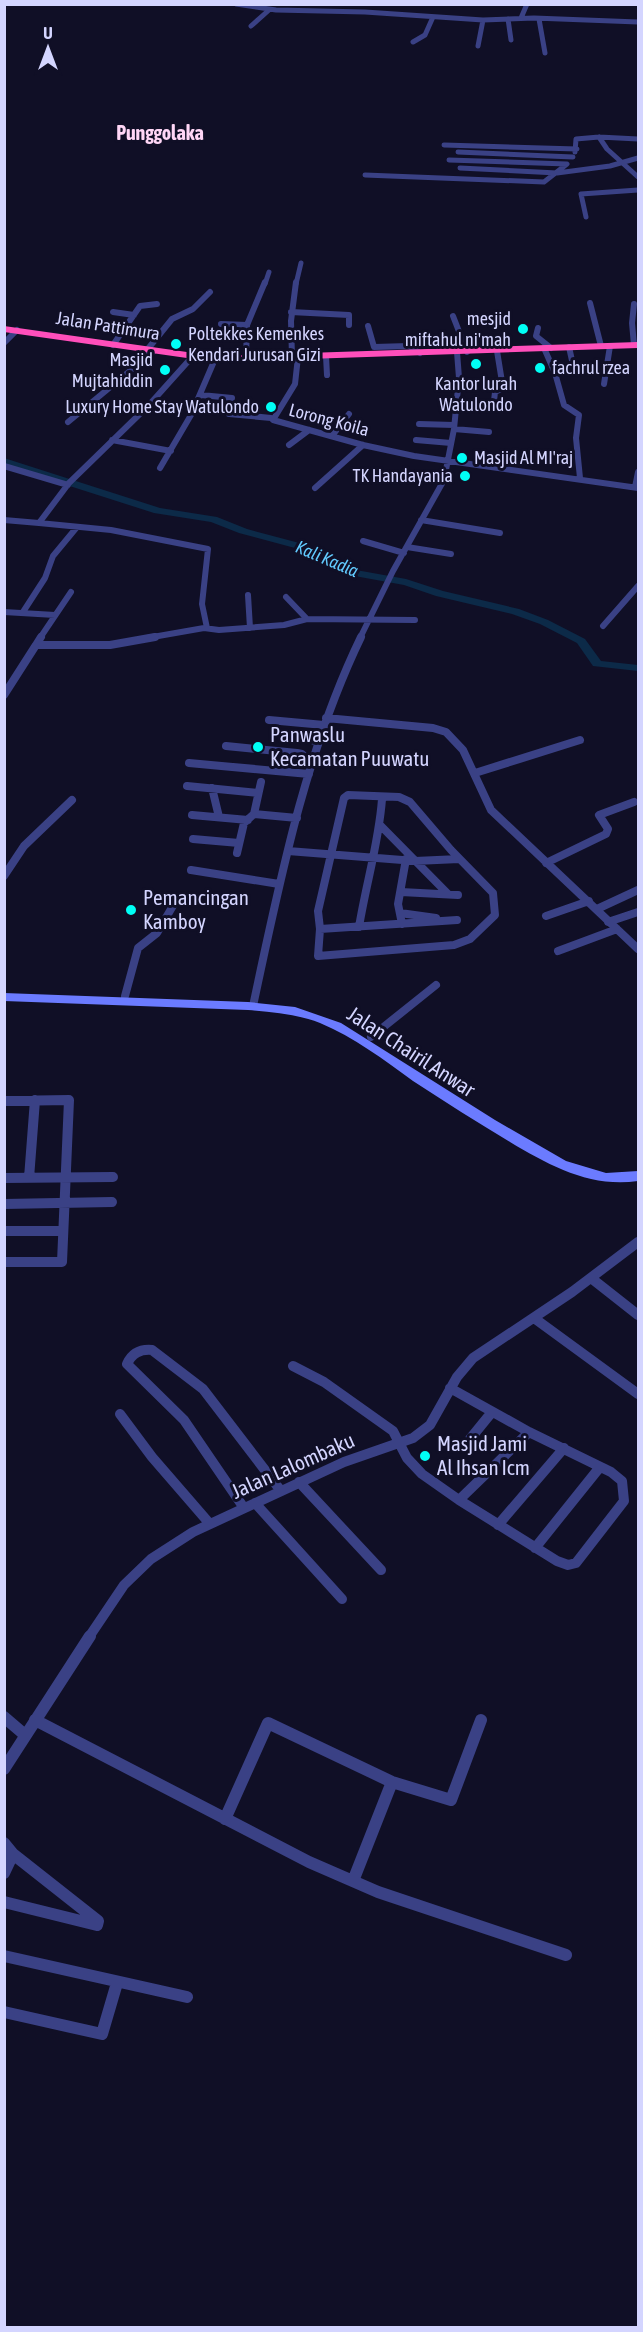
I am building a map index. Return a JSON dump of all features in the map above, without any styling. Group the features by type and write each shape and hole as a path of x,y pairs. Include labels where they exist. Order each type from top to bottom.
{"highway":[{"name":"Jalan Pattimura","path":"11,329 215,359 636,345"}],"main road":[{"name":"Jalan Chairil Anwar","path":"4,991 293,1004 320,1011 350,1024 481,1114"},
{"name":"Jalan Chairil Anwar","path":"4,998 254,1002 302,1013 339,1027 555,1161 576,1170 607,1178 638,1174"}],"street":[{"path":"237,4 269,10 365,12 483,20 521,18 639,22"},
{"path":"521,18 527,4"},
{"path":"251,26 269,10"},
{"path":"413,42 425,35 434,17"},
{"path":"508,19 511,40"},
{"path":"539,19 545,53"},
{"path":"478,46 483,20"},
{"path":"599,137 639,177"},
{"path":"365,175 544,182 573,157 577,149 576,140 599,137 639,139"},
{"path":"444,145 577,149"},
{"path":"458,152 573,157"},
{"path":"460,168 557,173 623,163 639,158"},
{"path":"449,160 567,164"},
{"path":"630,170 639,170"},
{"path":"586,216 581,194 639,190"},
{"name":"Lorong Koila","path":"301,263 294,285 291,312 295,357 294,387 271,418 363,445 449,461 637,487"},
{"path":"246,358 247,325 259,301 269,272"},
{"path":"68,422 151,351 172,319 193,309 210,292"},
{"path":"590,303 605,346 604,384"},
{"path":"113,345 141,305 157,304"},
{"path":"634,304 632,323 636,345"},
{"path":"113,312 134,315"},
{"path":"291,312 350,315 349,325"},
{"path":"254,1002 279,884 311,763 325,722 345,670 393,571 441,488 449,461 462,352 453,316"},
{"path":"220,324 247,325"},
{"path":"368,326 374,347 409,346 420,353"},
{"path":"538,328 533,340 543,348"},
{"path":"4,343 11,329"},
{"path":"536,336 555,373 564,405 579,415 576,438 580,478"},
{"path":"569,348 573,365"},
{"path":"494,401 495,392 503,388 496,351"},
{"path":"326,356 327,375"},
{"path":"39,523 71,482 192,357"},
{"path":"160,468 201,395 215,359"},
{"path":"201,395 232,398"},
{"path":"229,414 271,418"},
{"path":"332,436 349,414"},
{"path":"419,424 489,432"},
{"path":"289,445 309,430"},
{"path":"112,440 171,452"},
{"path":"416,440 451,442"},
{"path":"315,488 363,445"},
{"path":"4,465 71,482"},
{"path":"637,487 639,472"},
{"path":"4,520 153,537 208,549 202,604 207,628"},
{"path":"421,520 500,533"},
{"path":"23,612 45,579 53,556 77,527"},
{"path":"363,541 405,550 451,554"},
{"path":"603,626 639,586"},
{"path":"4,695 71,592"},
{"path":"248,595 250,628"},
{"path":"286,597 307,619"},
{"path":"4,612 55,615"},
{"path":"36,645 110,645 207,628 219,630 250,628 292,624 307,619 415,620"},
{"path":"269,720 432,728 447,731 465,751 481,794 491,810 639,949"},
{"path":"293,735 318,742"},
{"path":"475,773 580,740"},
{"path":"226,746 302,754 311,763"},
{"path":"189,763 309,774"},
{"path":"237,853 244,823 251,817 261,782"},
{"path":"187,786 258,793"},
{"path":"212,788 219,817"},
{"path":"345,796 399,797 410,802 459,859 489,888 494,899 495,918 470,939 449,945 318,956 320,929 318,911 333,855 345,796"},
{"path":"358,927 380,825 382,799 385,797"},
{"path":"4,876 8,863 72,800"},
{"path":"546,863 606,834 608,829 599,815 634,802"},
{"path":"192,815 297,818"},
{"path":"380,825 411,860 448,894"},
{"path":"193,839 239,843"},
{"path":"288,851 411,860 459,859"},
{"path":"402,924 398,904 411,860"},
{"path":"191,870 279,884"},
{"path":"597,909 639,890"},
{"path":"401,892 458,895"},
{"path":"546,916 590,901"},
{"path":"125,996 138,948 157,933 174,904"},
{"path":"608,922 639,912"},
{"path":"320,929 457,920 400,914"},
{"path":"558,951 617,929"},
{"path":"371,1037 436,985"},
{"path":"4,1101 69,1101 62,1262 4,1262"},
{"path":"29,1178 35,1101"},
{"path":"4,1178 113,1177"},
{"path":"4,1204 112,1202"},
{"path":"4,1231 63,1231"},
{"name":"Jalan Lalombaku","path":"4,1770 34,1720 133,1574 161,1551 210,1524 345,1462 413,1438 430,1425 450,1388 463,1368 473,1358 534,1318 639,1242"},
{"path":"591,1278 639,1315"},
{"path":"534,1318 639,1394"},
{"path":"244,1508 184,1420 127,1364 130,1357 142,1349 152,1350 203,1389 281,1491"},
{"path":"293,1366 324,1382 393,1431 407,1458 422,1474 459,1500 568,1566 576,1563 624,1501 622,1481 611,1472 529,1432 450,1388"},
{"path":"470,1439 492,1412"},
{"path":"120,1414 152,1457 210,1524"},
{"path":"459,1500 529,1432"},
{"path":"498,1525 564,1449"},
{"path":"535,1548 600,1467"},
{"path":"298,1482 381,1570"},
{"path":"255,1503 342,1599"},
{"path":"4,1717 25,1735"},
{"path":"34,1720 309,1862 378,1892 566,1955"},
{"path":"225,1819 268,1723 392,1782 452,1800 481,1720"},
{"path":"353,1881 392,1782"},
{"path":"4,1843 13,1854 98,1921 97,1925 4,1902"},
{"path":"4,1873 13,1854"},
{"path":"4,1956 187,1997"},
{"path":"4,2012 102,2034 117,1983"}],"waterway":[{"name":"Kali Kadia","path":"4,461 158,511 213,519 243,531 299,546 328,557 353,573 406,582 440,594 515,611 544,622 581,641 597,664 638,668"}],"place":[{"name":"mesjid miftahul ni'mah","path":"523,329"},
{"name":"Poltekkes Kemenkes Kendari Jurusan Gizi","path":"176,344"},
{"name":"Kantor lurah Watulondo","path":"476,364"},
{"name":"fachrul rzea","path":"540,368"},
{"name":"Masjid Mujtahiddin","path":"165,370"},
{"name":"Luxury Home Stay Watulondo","path":"271,407"},
{"name":"Masjid Al MI'raj","path":"462,458"},
{"name":"TK Handayania","path":"465,476"},
{"name":"Panwaslu Kecamatan Puuwatu","path":"258,747"},
{"name":"Pemancingan Kamboy","path":"131,910"},
{"name":"Masjid Jami Al Ihsan Icm","path":"425,1456"}],"district":[{"name":"Punggolaka","path":"160,133"}]}
